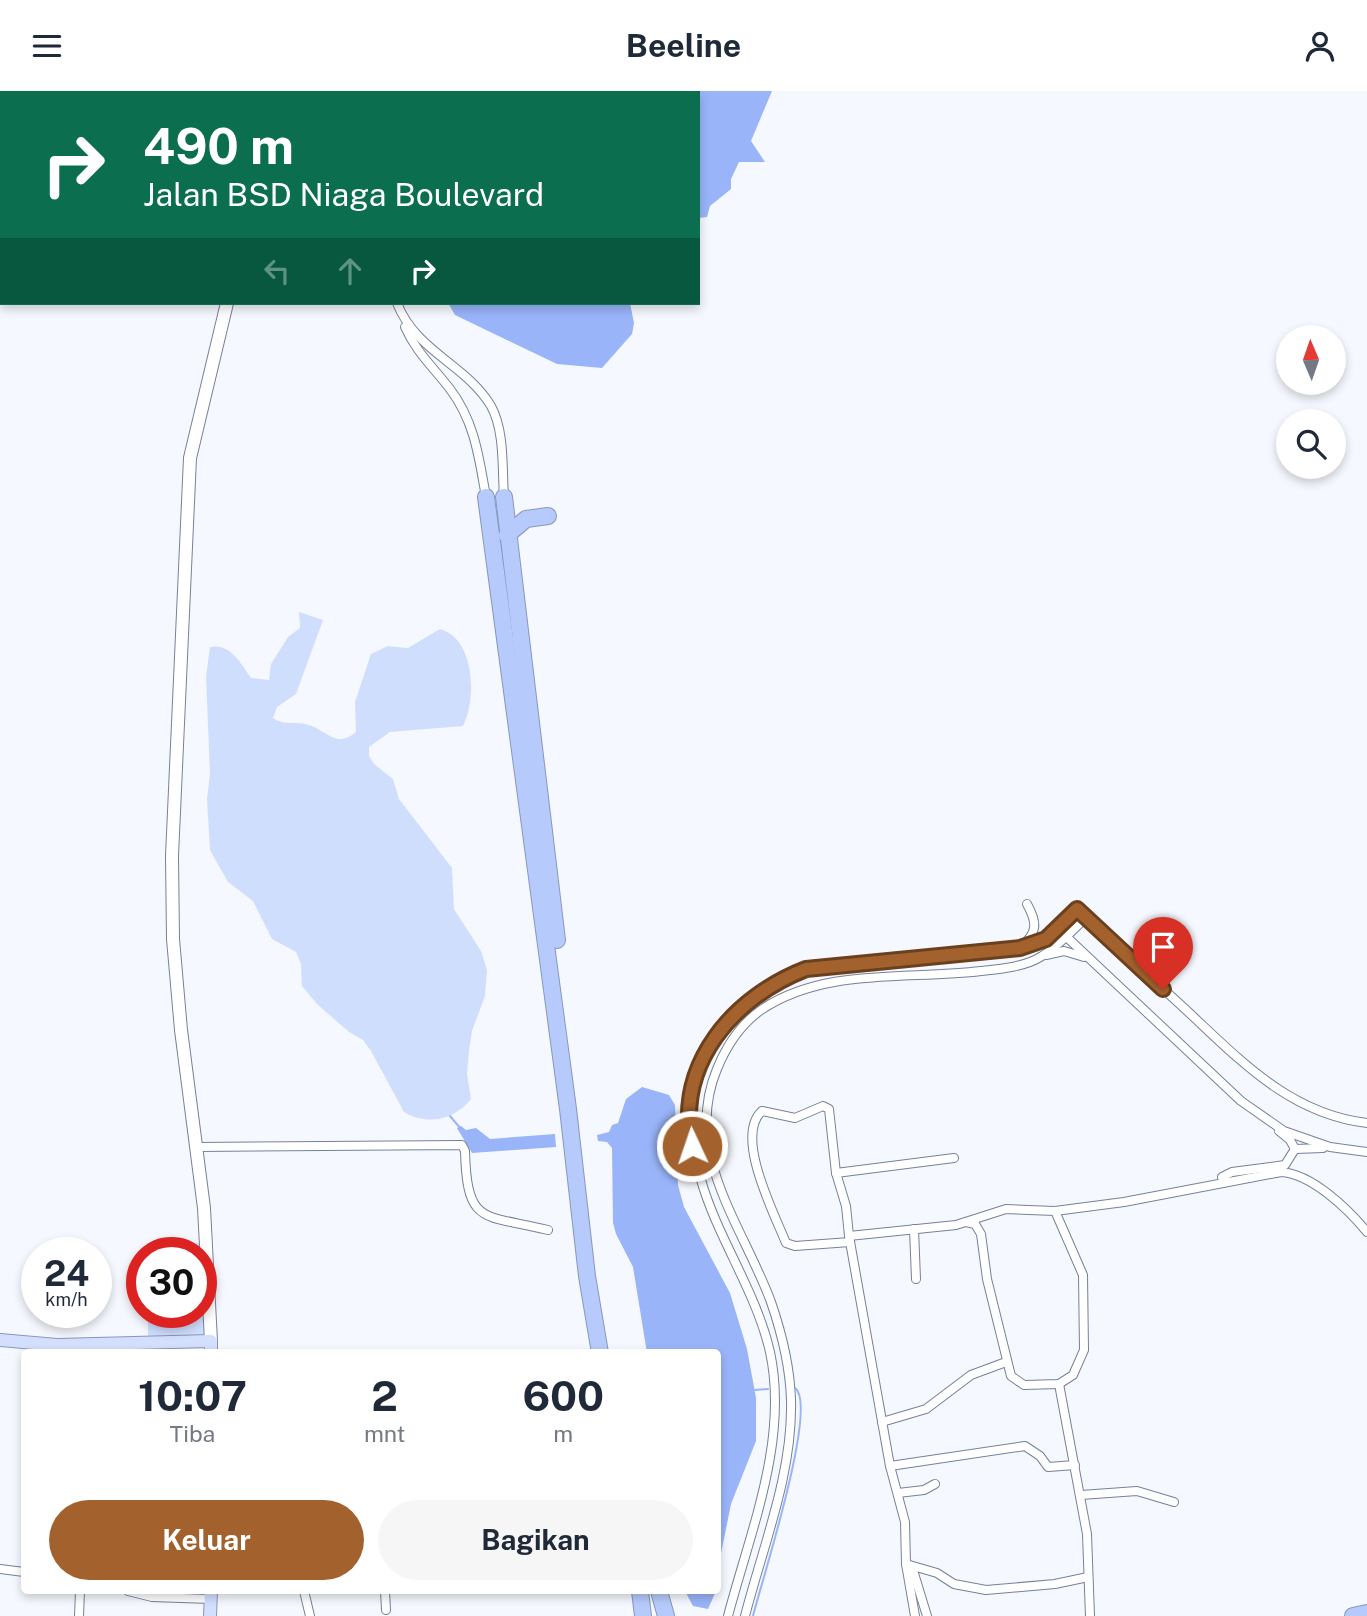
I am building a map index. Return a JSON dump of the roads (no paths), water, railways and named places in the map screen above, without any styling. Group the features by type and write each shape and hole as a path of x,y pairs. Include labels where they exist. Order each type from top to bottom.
{"highway":[{"path":"486,497 566,1095 587,1276 599,1349"},
{"path":"504,497 506,535 597,1275 610,1349"},
{"path":"506,535 526,519 548,516"},
{"path":"640,1594 643,1616"},
{"path":"660,1594 666,1616"},
{"path":"1353,1616 1367,1613"}],"main road":[{"path":"0,1340 57,1345 211,1347 209,1268 173,939 172,856 190,458 227,305"},
{"path":"210,1616 211,1595"}],"street":[{"path":"397,305 410,338 467,415 475,435 486,497"},
{"path":"397,305 414,333 491,406 499,430 504,497"},
{"path":"1020,948 1035,929 1036,920 1027,904"},
{"path":"728,1616 770,1463 774,1399 770,1353 755,1305 708,1206 689,1132 696,1077 715,1037 729,1018 750,998 780,979 806,969 1020,948 1036,944 1077,909 1260,1078 1310,1109 1337,1118 1367,1123"},
{"path":"1042,956 1086,918"},
{"path":"1057,928 1241,1101 1290,1140 1295,1149"},
{"path":"745,1616 786,1465 791,1401 786,1350 770,1300 723,1200 705,1131 710,1084 722,1055 741,1029 758,1012 787,994 810,986 837,981 994,969 1064,951 1093,961"},
{"path":"915,1616 905,1522 890,1466 850,1239 836,1173 827,1107 795,1118 769,1110 757,1115 752,1141 755,1161 786,1243 795,1246 850,1239 965,1222 1006,1209 1055,1211 1124,1202 1281,1172 1291,1174 1336,1199 1367,1232"},
{"path":"1268,1121 1284,1131 1330,1147"},
{"path":"197,1147 462,1146 466,1151 468,1197 476,1207 500,1220 548,1230"},
{"path":"1295,1149 1330,1147 1367,1152"},
{"path":"1223,1183 1222,1177 1232,1173 1285,1165 1295,1149"},
{"path":"836,1173 954,1158"},
{"path":"699,1174 714,1170"},
{"path":"965,1222 975,1224 981,1234 1011,1376 1024,1385 1059,1384 1073,1375 1084,1350 1083,1276 1055,1211"},
{"path":"914,1229 916,1279"},
{"path":"882,1422 926,1409 971,1375 1006,1362"},
{"path":"1059,1384 1087,1534 1090,1616"},
{"path":"890,1466 1025,1446 1048,1467 1075,1465"},
{"path":"898,1493 924,1490 935,1484"},
{"path":"1081,1495 1137,1492 1174,1502"},
{"path":"909,1566 937,1573 954,1584 999,1591 1088,1577"},
{"path":"909,1566 927,1616"},
{"path":"0,1569 21,1572"},
{"path":"79,1616 80,1594"},
{"path":"140,1594 152,1597 211,1595"},
{"path":"305,1594 310,1616"},
{"path":"385,1594 386,1610"}],"water":[{"path":"700,91 772,91 751,141 765,162 739,162 731,179 731,189 710,206 707,217 700,218"},
{"path":"449,305 630,305 634,323 632,334 602,368 557,364 455,315"},
{"path":"642,1087 669,1095 675,1105 678,1185 684,1207 730,1293 747,1349 756,1398 756,1441 731,1504 721,1553 721,1349 646,1349 633,1267 613,1223 612,1148 607,1142 598,1141 597,1135 609,1132 612,1125 618,1123 626,1099"},
{"path":"461,1126 466,1130 476,1128 490,1139 555,1134 556,1147 472,1153 457,1128"},
{"path":"687,1594 715,1594 708,1609 693,1606"}],"waterway":[{"path":"450,1116 461,1129"},
{"path":"753,1616 794,1459 800,1426 800,1401 795,1388"},
{"path":"755,1390 768,1389"}]}
